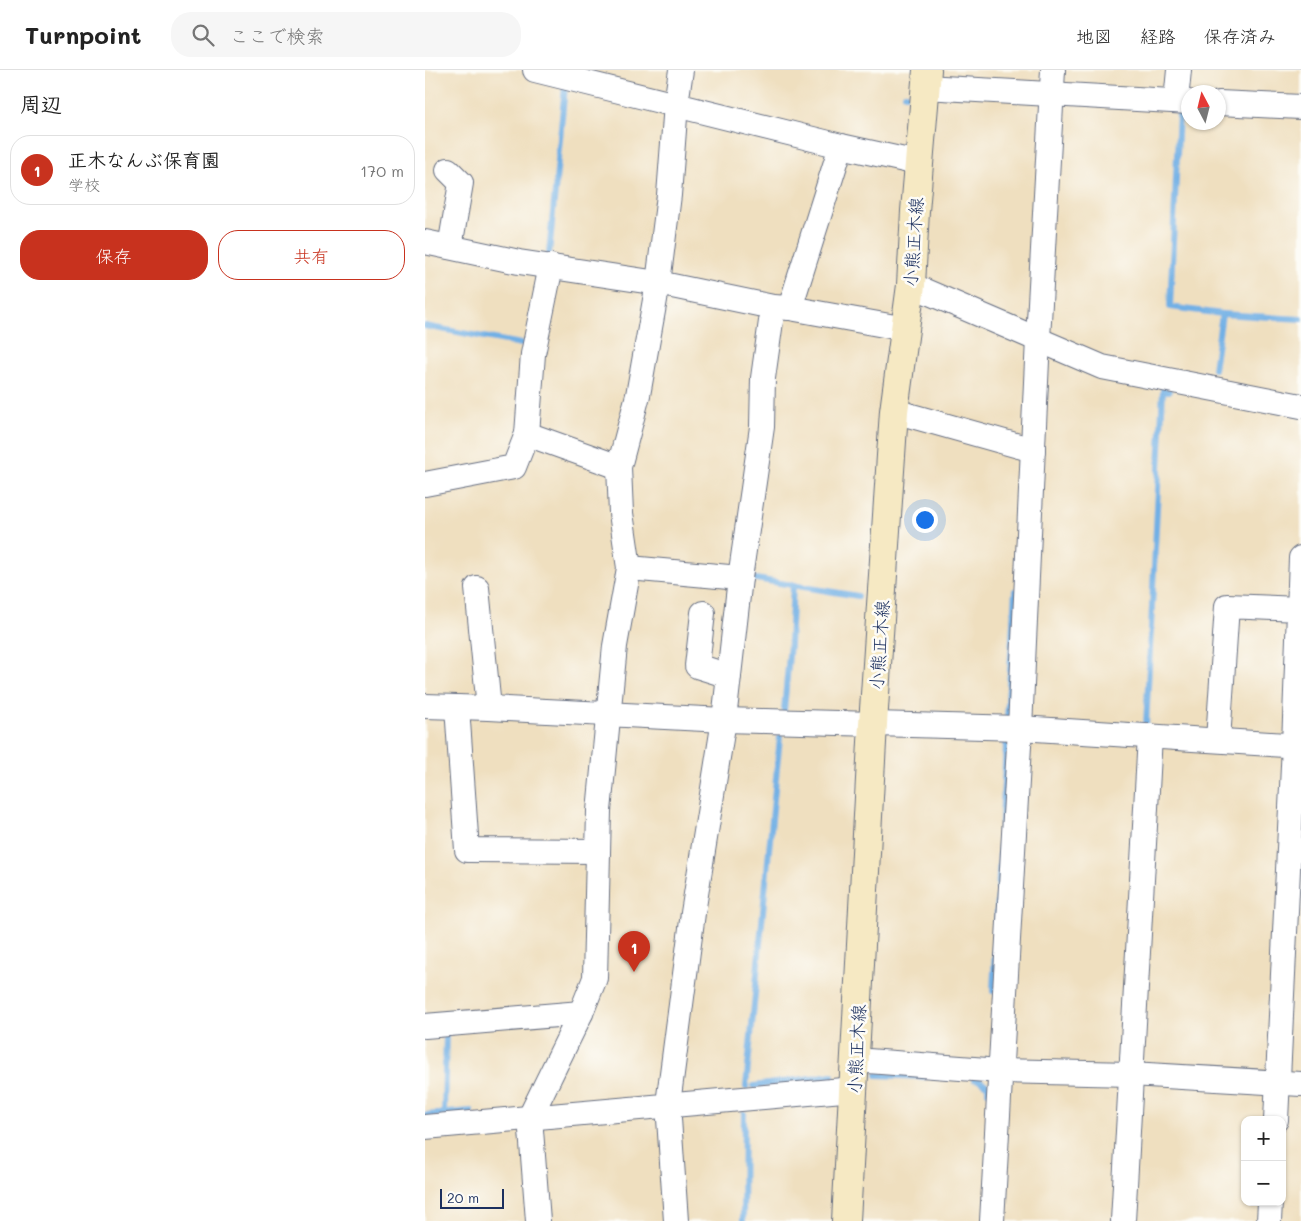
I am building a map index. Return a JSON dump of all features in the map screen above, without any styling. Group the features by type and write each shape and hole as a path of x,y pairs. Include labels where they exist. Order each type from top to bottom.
{"main road":[{"name":"小熊正木線","path":"846,1221 873,724 894,411 911,285 926,78"}],"street":[{"path":"535,70 841,146 919,163"},
{"path":"538,1221 531,1117 581,1013 595,978 599,811 615,646 629,568 621,513 619,467 638,394 658,283 681,70"},
{"path":"992,1221 1020,728 1038,339 1053,70"},
{"path":"1179,70 1181,91"},
{"path":"926,78 1053,95 1181,102"},
{"path":"1226,103 1301,107"},
{"path":"676,1221 668,1104 693,913 724,720 740,578 762,426 763,378 781,307 841,146"},
{"path":"448,170 461,183 449,247"},
{"path":"425,242 519,262 658,283 906,329"},
{"path":"425,484 514,467 527,434 533,354 551,266"},
{"path":"911,285 1102,367 1301,406"},
{"path":"894,411 1033,450"},
{"path":"527,434 619,467"},
{"path":"1277,1116 1289,1083 1301,558"},
{"path":"629,568 740,578"},
{"path":"477,588 489,708"},
{"path":"1218,740 1227,606 1299,608"},
{"path":"703,613 697,666 729,676"},
{"path":"425,706 609,713 724,720 1020,728 1298,745"},
{"path":"457,707 467,850 598,851"},
{"path":"1123,1221 1150,736"},
{"path":"425,1026 581,1013"},
{"path":"855,1060 1000,1071 1131,1074 1289,1083"},
{"path":"425,1126 854,1089"},
{"path":"1269,1221 1270,1206"}],"waterway":[{"path":"549,254 565,86"},
{"path":"1179,112 1170,307 1222,314 1214,369"},
{"path":"1222,314 1301,319"},
{"path":"425,326 527,345 528,343"},
{"path":"1140,726 1146,726 1163,390 1169,391"},
{"path":"750,578 858,596"},
{"path":"784,710 793,585"},
{"path":"1007,719 1015,591"},
{"path":"746,1087 780,737"},
{"path":"993,991 1006,745"},
{"path":"444,1113 446,1033"},
{"path":"754,1086 832,1075"},
{"path":"877,1075 924,1077"},
{"path":"974,1079 988,1086 988,1092"},
{"path":"426,1115 471,1111"},
{"path":"743,1221 744,1114"}],"place":[{"name":"正木なんぶ保育園","path":"634,972"}]}
